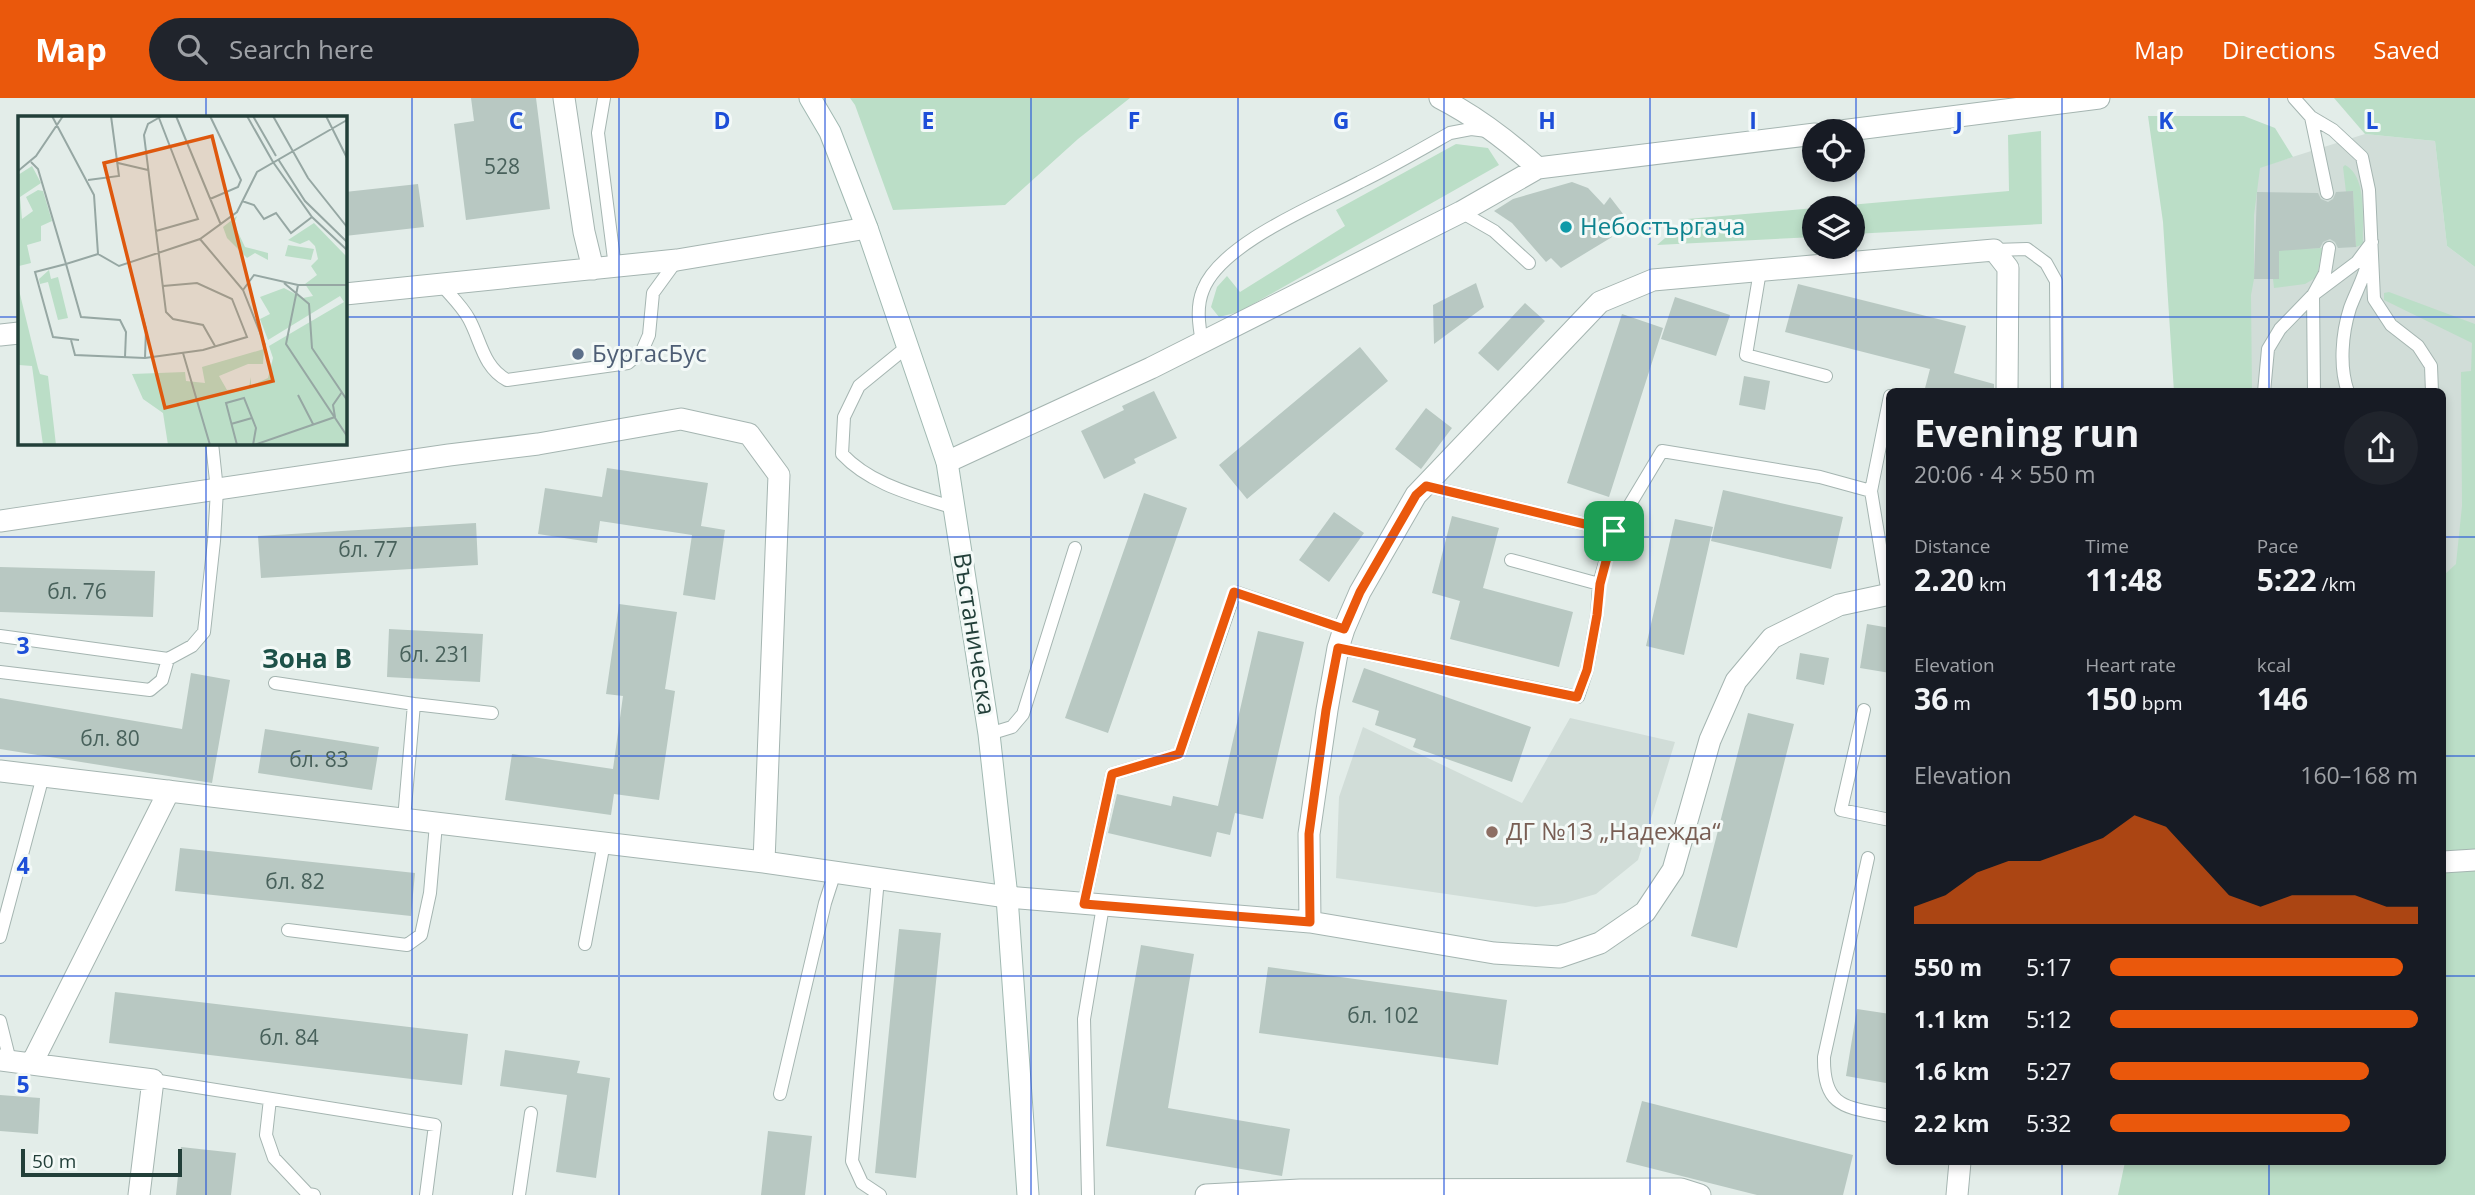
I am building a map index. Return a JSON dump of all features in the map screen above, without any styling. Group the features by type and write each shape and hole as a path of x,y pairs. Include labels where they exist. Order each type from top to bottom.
{"street":[{"path":"564,98 584,232 604,268"},
{"name":"Въстаническа","path":"810,98 830,132 867,228 947,462 989,734 1007,897 1028,1195"},
{"path":"1440,98 1495,131 1538,168"},
{"path":"1865,128 2099,98"},
{"path":"947,462 1202,343 1461,212 1538,168 1802,136"},
{"path":"346,294 677,260 867,228"},
{"path":"1310,922 1309,834 1326,710 1341,638 1360,592 1416,495 1600,302 1653,280 1994,250 2008,268 2007,388"},
{"path":"0,335 18,333"},
{"path":"0,522 538,444 681,419 749,434 779,475 764,862"},
{"path":"0,771 764,862 1007,897 1310,922 1494,953 1559,957 1600,943 1645,912 1673,870 1710,740 1736,681 1772,638 1839,605 1886,595"},
{"path":"32,1063 169,791"},
{"path":"2446,862 2475,860"},
{"path":"5,1061 153,1080 139,1195"},
{"path":"1957,1195 1960,1165"},
{"path":"1206,1195 1300,1190 1681,1189 1700,1195"}],"lane":[{"path":"604,98 598,133 604,268"},
{"path":"2294,98 2311,117 2333,130 2362,157 2369,190 2374,299 2391,325 2418,346 2431,366 2432,388"},
{"path":"2311,117 2327,192"},
{"path":"1202,343 1198,316 1202,290 1216,268 1237,251 1276,225 1450,134 1471,129 1495,131"},
{"path":"1461,212 1494,231 1529,263"},
{"path":"2264,388 2268,349 2280,329 2313,295 2357,262 2372,242"},
{"path":"2346,388 2343,334 2350,308 2365,276 2372,242"},
{"path":"2314,388 2313,295 2325,273 2329,248"},
{"path":"1994,250 2027,249 2046,263 2056,281 2057,388"},
{"path":"440,283 468,316 486,360 495,373 507,380 628,363 642,351 649,335 653,293 677,260"},
{"path":"1760,271 1746,355 1826,376"},
{"path":"908,346 859,386 844,417 842,454 856,469 888,485 954,508"},
{"path":"1886,412 1871,491 1886,577"},
{"path":"0,636 168,659 192,646 204,632 214,541 217,491 212,444"},
{"path":"1088,1195 1084,1019 1093,905 1112,774 1179,754 1234,592 1341,638 1577,697 1587,670 1600,584 1614,531 1662,451 1820,477 1871,491"},
{"path":"1426,486 1614,531"},
{"path":"989,734 1012,727 1023,714 1076,548"},
{"path":"1511,560 1600,584"},
{"path":"0,672 150,690 162,680 168,659"},
{"path":"275,683 492,713"},
{"path":"404,819 414,704"},
{"path":"1864,710 1841,810 1886,819"},
{"path":"0,937 43,776"},
{"path":"288,930 407,945 421,935 430,893 436,824"},
{"path":"585,944 604,843"},
{"path":"1868,858 1824,1057 1823,1074 1828,1091 1839,1102 1852,1108 1886,1115"},
{"path":"780,1094 825,903 835,872"},
{"path":"878,879 852,1161 862,1183 880,1195"},
{"path":"0,1021 5,1061"},
{"path":"153,1080 435,1125 426,1195"},
{"path":"270,1099 266,1135 274,1158 308,1194 314,1195"},
{"path":"519,1195 531,1113"}],"shaded area":[{"path":"2365,134 2435,141 2447,246 2475,267 2475,551 2446,595 2446,388 2237,388 2242,173"},
{"name":"ДГ №13 „Надежда“","path":"1570,718 1675,742 1638,860 1596,894 1565,903 1536,907 1336,878 1339,797 1363,727 1522,803"}],"green space":[{"path":"850,98 1130,98 1078,139 1005,205 893,210 855,105"},
{"path":"2334,98 2475,98 2475,267 2447,246 2435,141 2365,134"},
{"path":"2148,116 2244,116 2275,128 2293,157 2260,168 2254,215 2254,279 2251,295 2252,388 2174,388 2163,222"},
{"path":"2041,131 2042,224 1865,233 1865,204 2009,191 2008,135"},
{"path":"1456,144 1488,148 1499,165 1239,312 1219,317 1211,307 1217,287 1227,276 1240,292 1345,226 1336,210"},
{"path":"2345,165 2352,171 2361,189 2363,244 2356,247 2353,191 2346,192"},
{"path":"1802,209 1802,238 1657,245 1687,219"},
{"path":"2279,215 2299,249 2322,248 2317,277 2305,284 2274,288 2273,279 2279,279"},
{"path":"2389,292 2475,324 2475,1195 2118,1195 2124,1165 2446,1165 2446,573 2456,564 2462,506 2461,372 2471,371 2472,343 2384,300 2384,293"}],"building":[{"path":"471,98 536,98 550,209 466,220 454,124 474,121"},
{"name":"Небостъргача","path":"1572,182 1588,188 1604,205 1610,197 1627,219 1610,231 1612,237 1561,268 1551,258 1546,262 1512,223 1494,211 1513,199"},
{"path":"418,184 424,227 346,236 346,192"},
{"path":"2353,191 2356,247 2338,248 2330,239 2323,242 2320,248 2279,251 2279,279 2254,279 2257,192 2318,193 2321,199 2328,202 2336,192"},
{"path":"1476,283 1484,307 1434,344 1433,305"},
{"path":"1798,284 1966,326 1954,373 1994,384 1994,388 1925,388 1930,369 1785,332"},
{"path":"1675,297 1730,315 1716,356 1661,339"},
{"path":"1525,303 1545,321 1498,371 1478,353"},
{"path":"1622,314 1663,328 1609,497 1567,483"},
{"path":"1360,347 1388,381 1247,499 1219,465"},
{"path":"1744,376 1770,381 1765,410 1739,405"},
{"path":"1154,391 1177,438 1134,459 1136,463 1104,479 1081,431 1124,410 1122,406"},
{"path":"1426,408 1452,428 1421,469 1395,449"},
{"path":"607,468 708,483 701,526 725,530 715,600 683,595 692,535 600,521 597,543 538,534 545,488 602,497"},
{"path":"1723,490 1843,517 1831,569 1711,541"},
{"path":"1144,493 1187,508 1108,733 1065,718"},
{"path":"1334,512 1364,533 1329,582 1299,560"},
{"path":"1452,516 1499,528 1483,588 1573,612 1559,667 1450,639 1460,601 1432,593"},
{"path":"1675,519 1713,527 1684,655 1646,646"},
{"path":"476,523 478,565 261,578 258,536"},
{"path":"0,567 155,571 153,617 0,612"},
{"path":"619,604 677,612 665,689 675,691 659,800 614,794 611,815 505,800 512,754 613,769 623,696 606,694"},
{"path":"1867,624 1886,627 1886,672 1860,668"},
{"path":"389,629 483,634 480,682 387,677"},
{"path":"1258,631 1304,642 1263,819 1235,813 1230,835 1217,832 1211,857 1108,833 1117,794 1171,806 1173,796 1218,806"},
{"path":"1800,653 1829,658 1824,685 1796,679"},
{"path":"1364,668 1531,727 1512,782 1413,747 1416,739 1375,725 1379,711 1352,702"},
{"path":"191,673 230,680 212,783 0,749 0,698 182,729"},
{"path":"1748,713 1794,724 1737,948 1691,936"},
{"path":"265,729 379,747 372,790 258,773"},
{"path":"180,848 415,873 411,916 175,891"},
{"path":"899,929 941,933 916,1178 875,1173"},
{"path":"1141,945 1194,954 1168,1108 1290,1129 1282,1176 1106,1146"},
{"path":"1268,967 1507,1000 1498,1065 1259,1033"},
{"path":"115,992 468,1034 462,1085 109,1043"},
{"path":"1857,1009 1886,1013 1886,1083 1846,1076"},
{"path":"505,1050 580,1061 577,1073 610,1078 596,1178 556,1172 567,1095 500,1086"},
{"path":"0,1095 40,1098 38,1134 0,1131"},
{"path":"1642,1101 1853,1155 1843,1195 1757,1195 1626,1162"},
{"path":"768,1131 812,1136 805,1195 761,1195"},
{"path":"181,1147 236,1153 231,1195 176,1195"}],"place":[{"name":"Небостъргача","path":"1566,227"},
{"name":"БургасБус","path":"578,354"},
{"name":"ДГ №13 „Надежда“","path":"1492,832"}],"district":[{"name":"Зона В","path":"307,659"}],"route":[{"path":"1426,486 1614,531 1600,584 1587,670 1577,697 1338,648 1326,710 1309,834 1310,922 1084,904 1112,774 1179,754 1234,592 1344,629 1360,592 1416,495 1426,486"}]}
